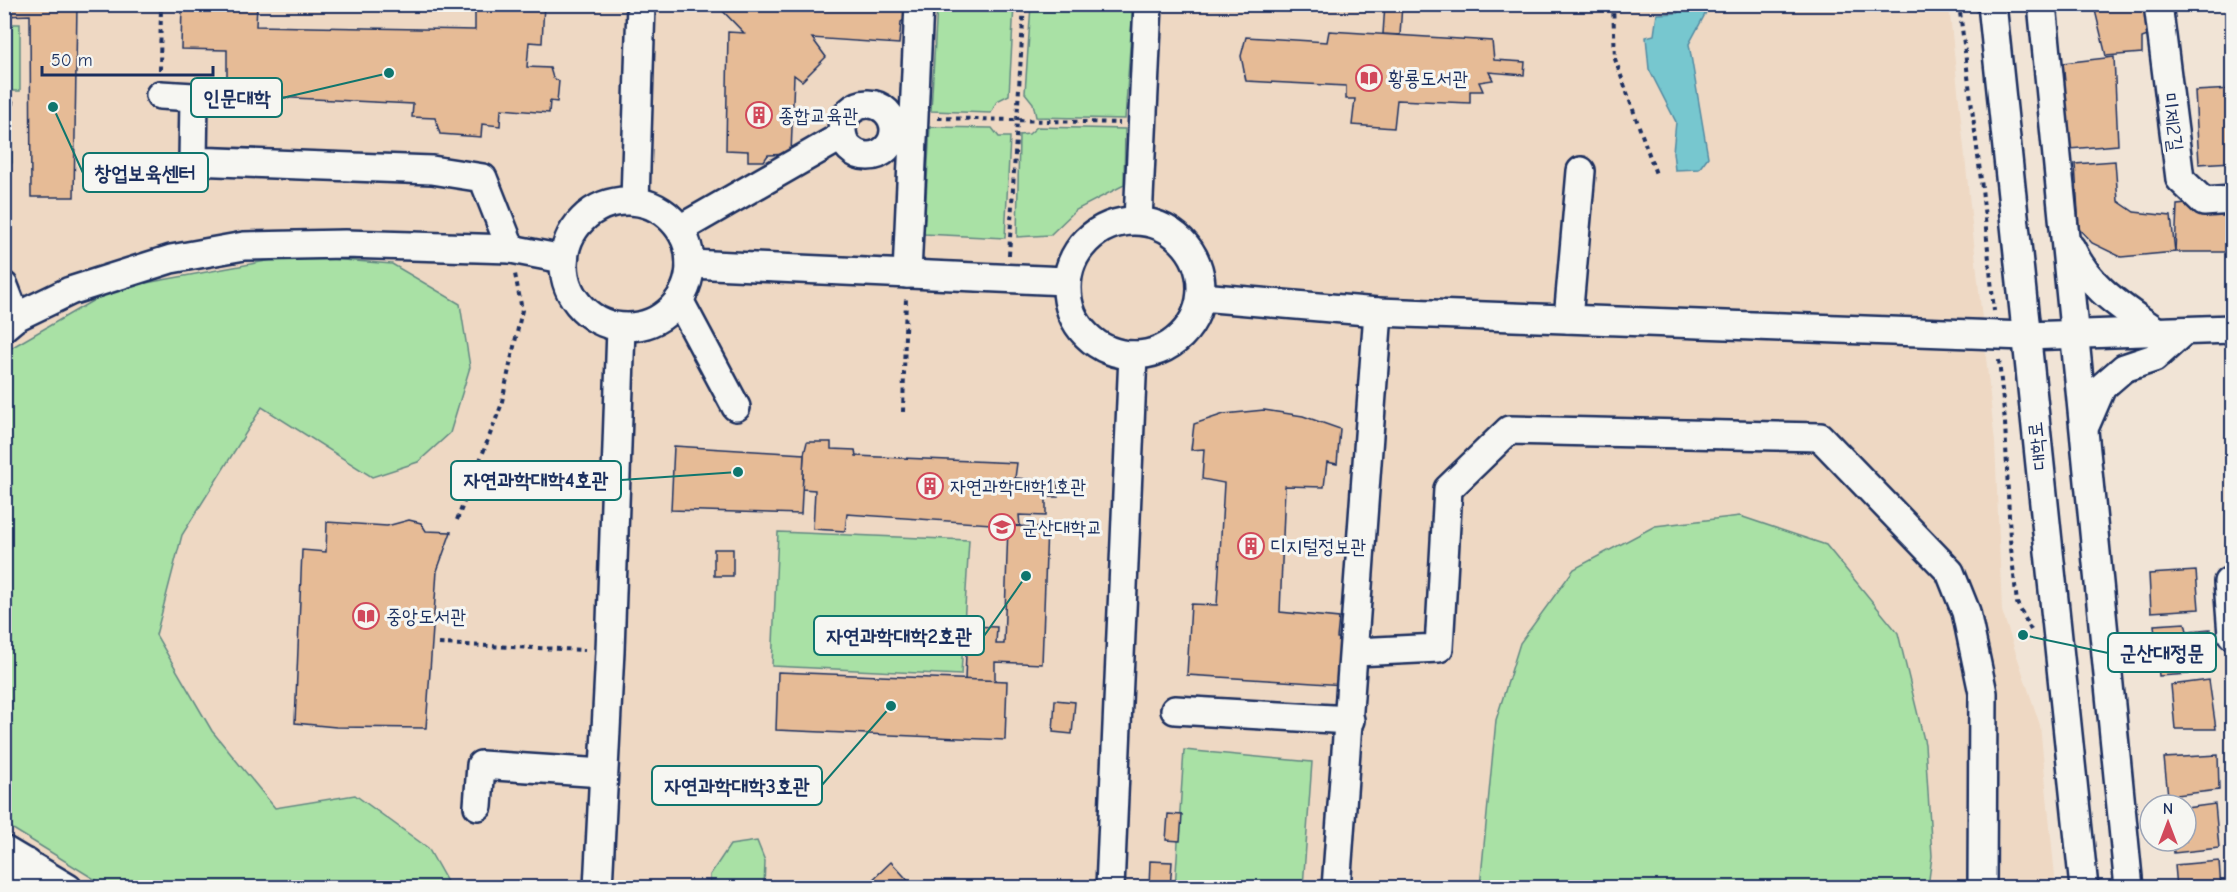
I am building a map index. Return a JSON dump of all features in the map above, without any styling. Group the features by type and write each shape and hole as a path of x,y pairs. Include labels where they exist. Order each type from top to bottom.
{"street":[{"path":"635,201 641,4"},
{"path":"907,274 919,4"},
{"path":"1138,220 1148,4"},
{"name":"대학로","path":"1992,4 2084,888"},
{"path":"2042,4 2130,888"},
{"name":"미제2길","path":"2158,4 2180,178 2204,202 2232,200"},
{"path":"160,95 194,97 193,161 432,170 483,178 511,249"},
{"path":"680,229 842,136"},
{"path":"1568,319 1581,171"},
{"path":"635,201 653,206 668,216 680,229 688,246 690,264 688,283 679,300 665,315 648,324 621,327 588,315 574,299 565,280 563,259 569,239 579,222 596,209 615,202 635,201"},
{"path":"1138,220 1160,225 1179,237 1193,254 1201,275 1201,297 1196,316 1185,332 1170,345 1152,353 1133,355 1111,351 1091,340 1076,324 1068,303 1066,281 1071,261 1083,243 1098,230 1117,222 1138,220"},
{"path":"2065,235 2080,268 2102,294 2156,331"},
{"path":"4,286 10,322 70,291 171,259 244,246 345,244 511,249 563,259"},
{"path":"690,264 1066,281"},
{"path":"1201,297 1378,312 2025,336 2232,329"},
{"path":"679,300 736,407"},
{"path":"1336,888 1378,312"},
{"path":"598,888 610,651 621,327"},
{"path":"2084,428 2102,387 2124,368 2154,358 2184,331"},
{"path":"1110,888 1133,355"},
{"path":"1355,652 1440,648 1448,489 1509,430 1820,437 1950,572 1966,612 1983,693 1982,888"},
{"path":"2232,582 2228,582 2232,635"},
{"path":"1175,710 1350,720"},
{"path":"478,806 481,765 603,773"},
{"path":"14,888 16,856 68,888"}],"path":[{"path":"160,95 161,4"},
{"path":"1007,280 1024,4"},
{"path":"1613,4 1615,59 1656,174"},
{"path":"1959,4 1982,188 2005,422 2010,539 2017,603 2034,636"},
{"path":"4,102 14,104"},
{"path":"914,118 1142,124"},
{"path":"457,520 501,406 522,310 511,249"},
{"path":"903,412 907,274"},
{"path":"438,644 610,651"}],"shaded area":[{"name":"군산대학교","path":"5,5 1949,5 1995,443 2002,611 2040,725 2056,887 5,888"}],"green space":[{"path":"937,5 1014,5 1009,95 997,101 991,113 931,111"},
{"path":"1031,5 1133,5 1125,119 1036,117 1033,103 1025,93"},
{"path":"5,24 20,24 20,91 5,91"},
{"path":"5,114 11,114 12,163 5,169"},
{"path":"930,127 992,128 999,137 1010,137 1005,238 924,234"},
{"path":"1037,127 1125,129 1124,185 1076,210 1050,235 1017,237 1019,135 1029,134"},
{"path":"294,256 392,264 460,304 470,367 450,433 418,462 372,477 262,407 182,535 156,635 212,731 275,808 355,795 428,848 450,887 107,887 5,824 4,352 113,289"},
{"path":"1740,516 1826,545 1898,633 1925,744 1932,856 1928,887 1480,887 1496,720 1520,643 1574,569 1655,526"},
{"path":"778,532 969,540 961,675 772,666"},
{"path":"1184,750 1312,762 1303,887 1175,888"},
{"path":"757,841 765,861 764,887 710,887 710,875 730,845"}],"water":[{"path":"1680,5 1710,5 1689,44 1708,157 1699,169 1675,170 1673,152 1676,122 1649,69 1646,37 1654,35 1657,14 1678,13"}],"building":[{"path":"4,4 77,4 74,197 31,197 30,15 4,16"},
{"path":"182,4 257,4 256,26 475,30 475,4 544,4 542,43 529,42 527,67 550,68 553,78 559,81 557,102 550,101 549,113 501,109 500,126 482,124 481,137 440,134 435,118 412,117 413,104 274,97 273,108 233,106 227,88 227,50 181,49"},
{"name":"종합교육관","path":"716,4 907,4 908,17 901,22 899,44 812,38 826,57 802,81 794,75 791,154 768,155 764,161 748,161 748,151 726,150 728,32 744,33"},
{"path":"1385,4 1402,4 1400,35 1383,34"},
{"path":"2146,4 2153,34 2142,38 2142,53 2106,56 2094,6"},
{"name":"황룡도서관","path":"1329,31 1492,41 1494,60 1525,62 1524,75 1489,72 1493,80 1479,82 1483,91 1470,91 1470,103 1397,100 1394,128 1352,125 1355,99 1346,99 1346,86 1246,81 1241,56 1246,37 1327,42"},
{"path":"2114,57 2118,145 2069,149 2063,63"},
{"path":"2232,89 2232,162 2199,164 2195,91"},
{"path":"2115,161 2118,201 2134,212 2171,216 2175,252 2121,257 2092,243 2079,229 2075,164"},
{"path":"2232,200 2232,252 2175,252 2177,205"},
{"name":"디지털정보관","path":"1264,410 1303,416 1340,429 1337,464 1327,462 1324,487 1285,486 1280,612 1339,618 1337,638 1348,640 1344,685 1187,675 1191,604 1217,605 1224,483 1202,479 1204,449 1191,450 1194,424 1224,414"},
{"name":"자연과학대학1호관","path":"807,442 831,442 831,449 855,450 856,456 1017,463 1015,478 1058,482 1058,497 1046,497 1046,516 1019,515 1020,526 847,514 845,531 813,529 815,490 802,489"},
{"path":"674,446 804,454 801,514 671,510"},
{"name":"중앙도서관","path":"409,520 421,523 426,531 451,532 437,571 426,728 336,727 295,723 302,550 326,552 327,522 387,526"},
{"path":"1008,526 1047,527 1042,664 995,662 995,681 965,680 967,626 997,627 996,644 1004,644"},
{"path":"714,549 733,549 733,576 714,576"},
{"path":"2196,571 2199,609 2151,612 2149,574"},
{"path":"2185,623 2187,631 2210,629 2211,648 2203,650 2204,667 2189,669 2189,674 2159,676 2154,625"},
{"path":"778,672 1007,681 1005,740 776,730"},
{"path":"2209,680 2216,729 2175,729 2171,685"},
{"path":"1055,700 1075,702 1072,734 1053,732"},
{"path":"2218,755 2219,790 2168,793 2164,758"},
{"path":"2215,804 2219,848 2198,850 2198,806"},
{"path":"1168,814 1182,815 1180,841 1166,840"},
{"path":"1150,861 1172,862 1170,888 1149,888"},
{"path":"2219,861 2221,888 2177,888 2175,865"},
{"path":"891,862 915,888 864,888"}],"place":[{"name":"인문대학","path":"389,73"},
{"name":"황룡도서관","path":"1369,78"},
{"name":"창업보육센터","path":"53,107"},
{"name":"종합교육관","path":"759,115"},
{"name":"자연과학대학4호관","path":"738,472"},
{"name":"자연과학대학1호관","path":"930,486"},
{"name":"군산대학교","path":"1002,527"},
{"name":"디지털정보관","path":"1251,546"},
{"name":"자연과학대학2호관","path":"1026,576"},
{"name":"중앙도서관","path":"366,616"},
{"name":"군산대정문","path":"2023,635"},
{"name":"자연과학대학3호관","path":"891,706"}]}
